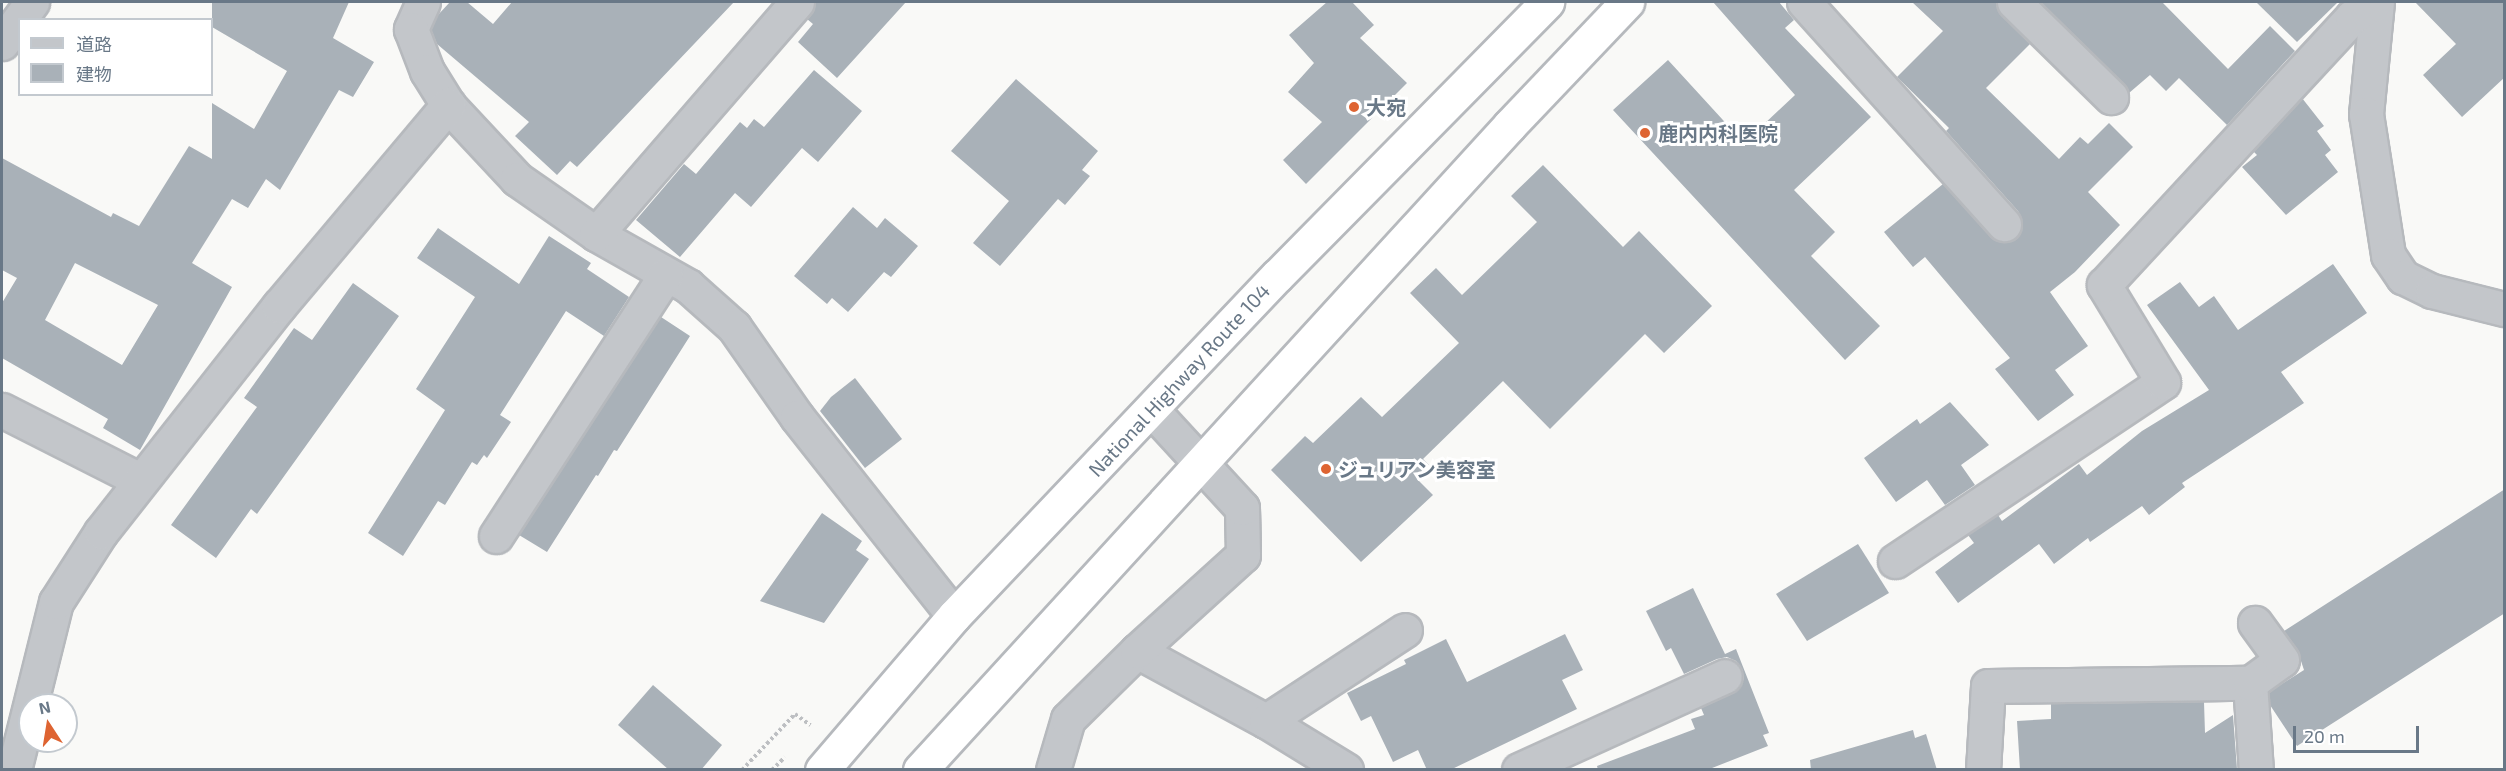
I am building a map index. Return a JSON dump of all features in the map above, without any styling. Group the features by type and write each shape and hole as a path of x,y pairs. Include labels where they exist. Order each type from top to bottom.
{"highway":[{"name":"National Highway Route 104","path":"822,770 954,616 1152,411 1277,276 1547,2"},
{"path":"920,770 1502,134 1627,2"}],"street":[{"path":"20,18 32,2"},
{"path":"423,2 411,29 427,71 448,105 518,179 596,234 688,286 734,327 797,417 954,616"},
{"path":"596,234 797,2"},
{"path":"1804,2 2004,224"},
{"path":"2014,2 2111,97"},
{"path":"2375,2 2366,114 2388,255 2403,277 2432,291 2505,309"},
{"path":"1895,561 2163,382 2104,285 2352,17 2375,2"},
{"path":"2,43 18,21"},
{"path":"14,770 16,753 56,602 101,532 279,306 448,105"},
{"path":"496,536 666,274"},
{"path":"2,410 140,480"},
{"path":"1053,770 1068,719 1137,651 1244,555 1242,508 1202,462 1152,411"},
{"path":"1983,770 1988,686 2250,683 2282,660 2255,623"},
{"path":"1266,721 1405,630"},
{"path":"1137,651 1266,721 1346,770"},
{"path":"1519,770 1725,676"},
{"path":"2250,683 2256,770"}],"path":[{"path":"742,770 795,714 812,728"},
{"path":"772,770 788,753"}],"building":[{"path":"212,2 349,2 333,38 374,62 353,97 339,90 280,190 266,179 248,208 232,199 192,263 232,287 140,450 103,428 108,419 2,358 2,303 17,278 2,270 2,158 111,217 113,213 139,226 189,146 212,159 212,103 254,129 287,71 213,28","holes":["75,263 158,305 122,365 45,320"]},
{"path":"450,2 467,2 493,24 512,2 734,2 577,167 570,161 557,175 515,136 529,122 437,44 431,30 437,16"},
{"path":"815,2 906,2 837,78 798,42 813,24 807,19"},
{"path":"1327,2 1352,2 1374,25 1360,38 1407,83 1306,184 1283,160 1322,122 1288,92 1314,63 1289,35"},
{"path":"1713,2 1779,2 1794,20 1785,28 1871,117 1794,190 1835,232 1811,256 1880,326 1845,360 1613,110 1668,60 1744,143 1795,95"},
{"path":"1912,2 1996,2 2001,15 2030,44 1986,88 2059,159 2080,137 2088,144 2109,123 2133,147 2088,192 2120,225 2075,272 2050,292 2088,346 2055,370 2074,395 2038,421 1995,369 2010,358 1925,257 1913,267 1884,232 1943,184 1998,242 2008,242 2017,237 2022,229 2022,220 2018,211 1946,131 1949,128 1897,77 1943,31"},
{"path":"2040,2 2162,2 2228,69 2270,26 2295,51 2227,125 2179,78 2166,91 2150,75 2129,93 2124,84"},
{"path":"2256,2 2338,2 2297,42"},
{"path":"2415,2 2505,2 2505,77 2462,117 2423,75 2456,44"},
{"path":"814,70 862,111 818,162 802,148 751,207 735,193 680,257 636,220 684,164 696,174 740,122 747,128 754,119 764,127"},
{"path":"1016,79 1098,151 1082,170 1090,176 1065,205 1058,199 1000,266 973,243 1009,201 951,151"},
{"path":"2302,98 2324,126 2317,131 2331,150 2325,155 2338,172 2286,215 2242,167 2257,155 2253,151"},
{"path":"1543,165 1623,247 1639,231 1712,306 1664,353 1645,334 1550,429 1503,381 1423,459 1430,466 1417,479 1433,495 1361,562 1271,470 1305,436 1313,443 1361,397 1382,417 1459,343 1410,293 1436,268 1462,295 1537,222 1511,196"},
{"path":"853,207 877,228 885,218 918,246 891,277 884,272 848,312 832,298 827,304 794,276"},
{"path":"438,228 519,284 549,236 591,263 587,269 629,297 604,336 566,311 500,415 511,422 487,458 484,455 477,465 472,462 445,505 438,501 403,556 368,533 445,410 416,389 475,297 417,258"},
{"path":"2333,264 2367,313 2281,372 2304,403 2182,483 2185,487 2149,515 2142,506 2090,542 2088,538 2054,564 2039,544 1958,603 1935,572 1974,543 1968,535 1998,515 2002,521 2079,464 2087,475 2142,431 2209,390 2147,305 2180,282 2199,307 2214,296 2238,330"},
{"path":"353,283 399,316 257,514 251,509 216,558 171,525 257,407 244,398 294,328 312,340"},
{"path":"661,317 690,336 617,451 614,450 598,476 596,475 547,552 519,535"},
{"path":"855,378 902,439 865,468 820,411 831,397"},
{"path":"1950,402 1989,445 1961,465 1975,485 1945,505 1927,480 1896,502 1864,458 1917,419 1920,424"},
{"path":"2505,489 2505,613 2297,746 2270,705 2269,692 2304,670 2297,649 2284,631"},
{"path":"822,513 862,541 856,550 869,559 824,623 760,601"},
{"path":"1858,544 1889,593 1807,641 1776,594"},
{"path":"1693,588 1725,654 1736,649 1769,733 1763,735 1768,746 1707,770 1598,770 1597,766 1695,729 1691,719 1704,715 1701,708 1733,693 1741,686 1744,678 1742,669 1736,661 1727,657 1717,659 1684,674 1671,648 1666,651 1646,611"},
{"path":"1565,634 1583,670 1562,680 1577,709 1450,770 1427,770 1418,750 1393,762 1371,716 1361,721 1347,693 1406,664 1404,660 1446,639 1467,682"},
{"path":"653,685 722,745 701,770 669,770 618,725"},
{"path":"2204,702 2205,733 2233,715 2237,769 2020,770 2017,721 2051,719 2051,704"},
{"path":"1913,730 1915,738 1926,734 1937,770 1811,770 1810,760"}],"place":[{"name":"大宛","path":"1354,107"},
{"name":"鹿内内科医院","path":"1645,133"},
{"name":"ジュリアン美容室","path":"1326,469"}]}
